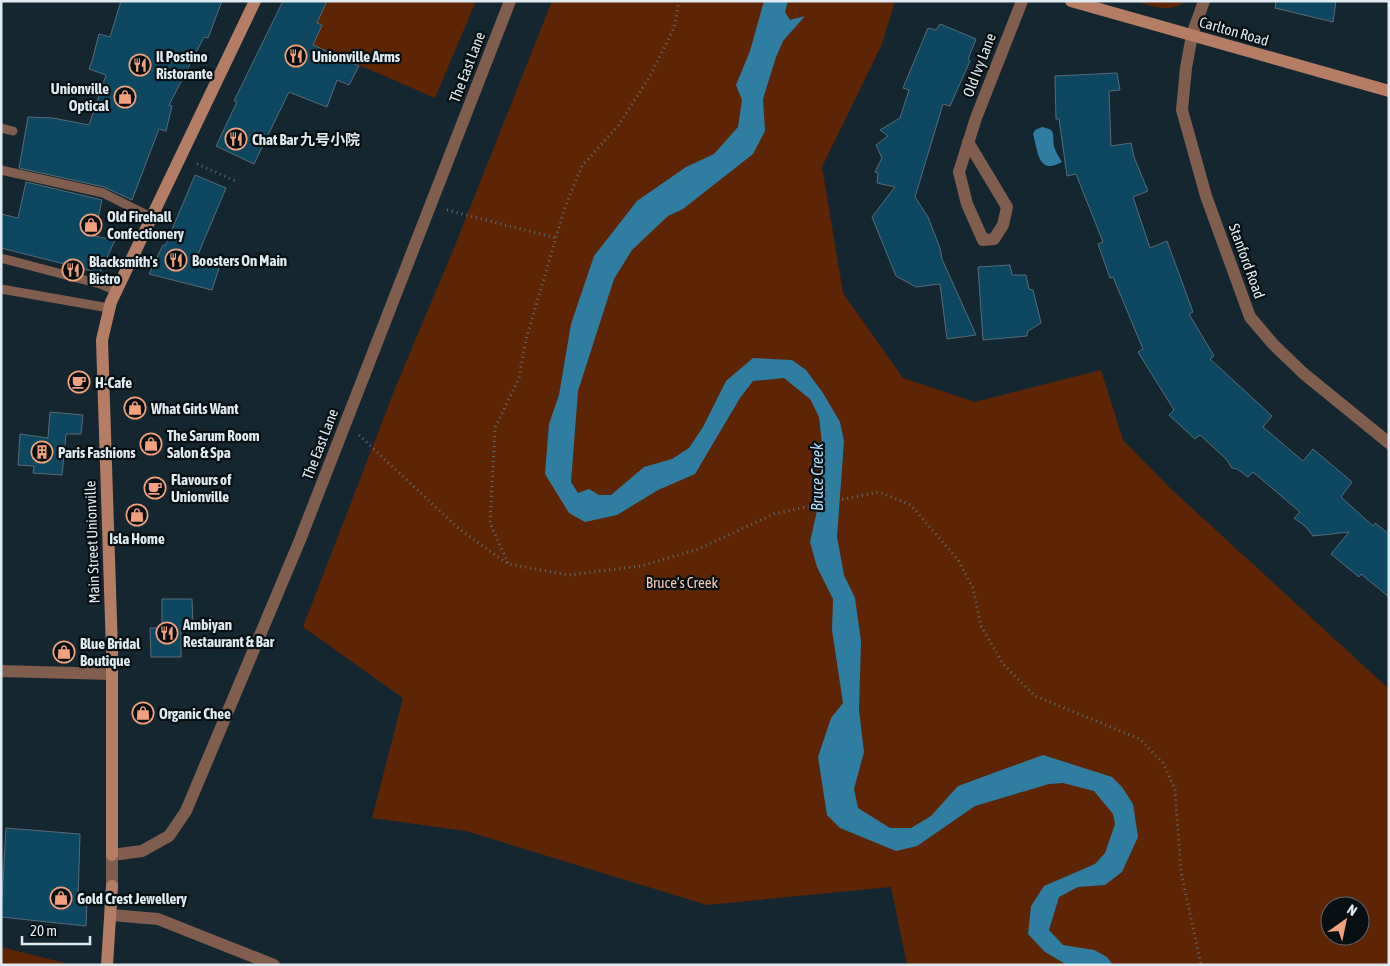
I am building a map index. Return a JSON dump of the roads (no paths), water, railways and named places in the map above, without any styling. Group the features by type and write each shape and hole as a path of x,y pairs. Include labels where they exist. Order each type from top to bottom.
{"main road":[{"name":"Main Street Unionville","path":"112,855 112,674 102,340 116,291 255,1"},
{"name":"Carlton Road","path":"1071,1 1389,92"},
{"name":"Main Street Unionville","path":"107,965 112,886"}],"street":[{"name":"The East Lane","path":"112,855 142,851 169,836 186,811 290,566 510,1"},
{"name":"Old Ivy Lane","path":"968,142 1007,207 1003,225 994,238 983,240 968,204 959,172 968,142 1022,1"},
{"name":"Stanford Road","path":"1204,1 1192,35 1186,68 1182,110 1206,196 1250,317 1273,344 1303,373 1389,443"},
{"path":"1,671 112,674"},
{"name":"Main Street Unionville","path":"112,855 112,886"},
{"path":"111,915 158,918 274,965"}],"lane":[{"path":"1,128 13,131"},
{"path":"1,170 103,193 151,218"},
{"path":"1,258 100,284 116,291"},
{"path":"1,289 110,308"}],"water":[{"path":"764,1 788,1 785,12 790,20 805,16 783,41 776,57 763,99 765,131 753,154 683,209 668,216 632,250 614,279 578,391 571,482 578,493 589,489 599,495 611,495 644,467 672,459 689,448 703,427 726,381 753,358 792,360 806,370 823,393 840,422 844,441 837,537 844,575 855,598 861,641 859,710 864,752 854,789 858,808 890,828 911,828 931,816 958,786 1043,755 1112,777 1122,787 1133,804 1138,837 1122,872 1105,885 1078,887 1059,897 1049,930 1063,945 1094,950 1107,957 1113,965 1067,965 1045,952 1028,934 1031,906 1044,886 1095,864 1105,853 1115,824 1113,814 1094,791 1063,783 1049,784 975,806 917,846 896,851 840,828 827,815 818,757 831,718 843,703 832,630 833,599 817,567 810,542 821,493 823,452 819,417 810,399 784,378 753,381 740,398 695,474 658,490 617,515 585,522 569,513 545,474 549,424 559,395 571,324 594,256 637,201 686,167 714,154 738,127 742,100 736,85 750,51"},
{"path":"1042,127 1052,131 1055,148 1062,162 1054,166 1044,164 1038,154 1033,134 1035,130"}],"place":[{"name":"Unionville Arms","path":"296,56"},
{"name":"Il Postino Ristorante","path":"140,65"},
{"name":"Unionville Optical","path":"125,97"},
{"name":"Chat Bar 九号小院","path":"236,139"},
{"name":"Old Firehall Confectionery","path":"91,225"},
{"name":"Boosters On Main","path":"176,260"},
{"name":"Blacksmith's Bistro","path":"73,270"},
{"name":"H-Cafe","path":"79,382"},
{"name":"What Girls Want","path":"135,408"},
{"name":"The Sarum Room Salon & Spa","path":"151,444"},
{"name":"Paris Fashions","path":"42,452"},
{"name":"Flavours of Unionville","path":"155,488"},
{"name":"Isla Home","path":"137,515"},
{"name":"Ambiyan Restaurant & Bar","path":"167,633"},
{"name":"Blue Bridal Boutique","path":"64,652"},
{"name":"Organic Chee","path":"143,713"},
{"name":"Gold Crest Jewellery","path":"61,898"}],"water label":[{"name":"Bruce Creek","path":"817,477"}],"park label":[{"name":"Bruce’s Creek","path":"682,582"}]}
